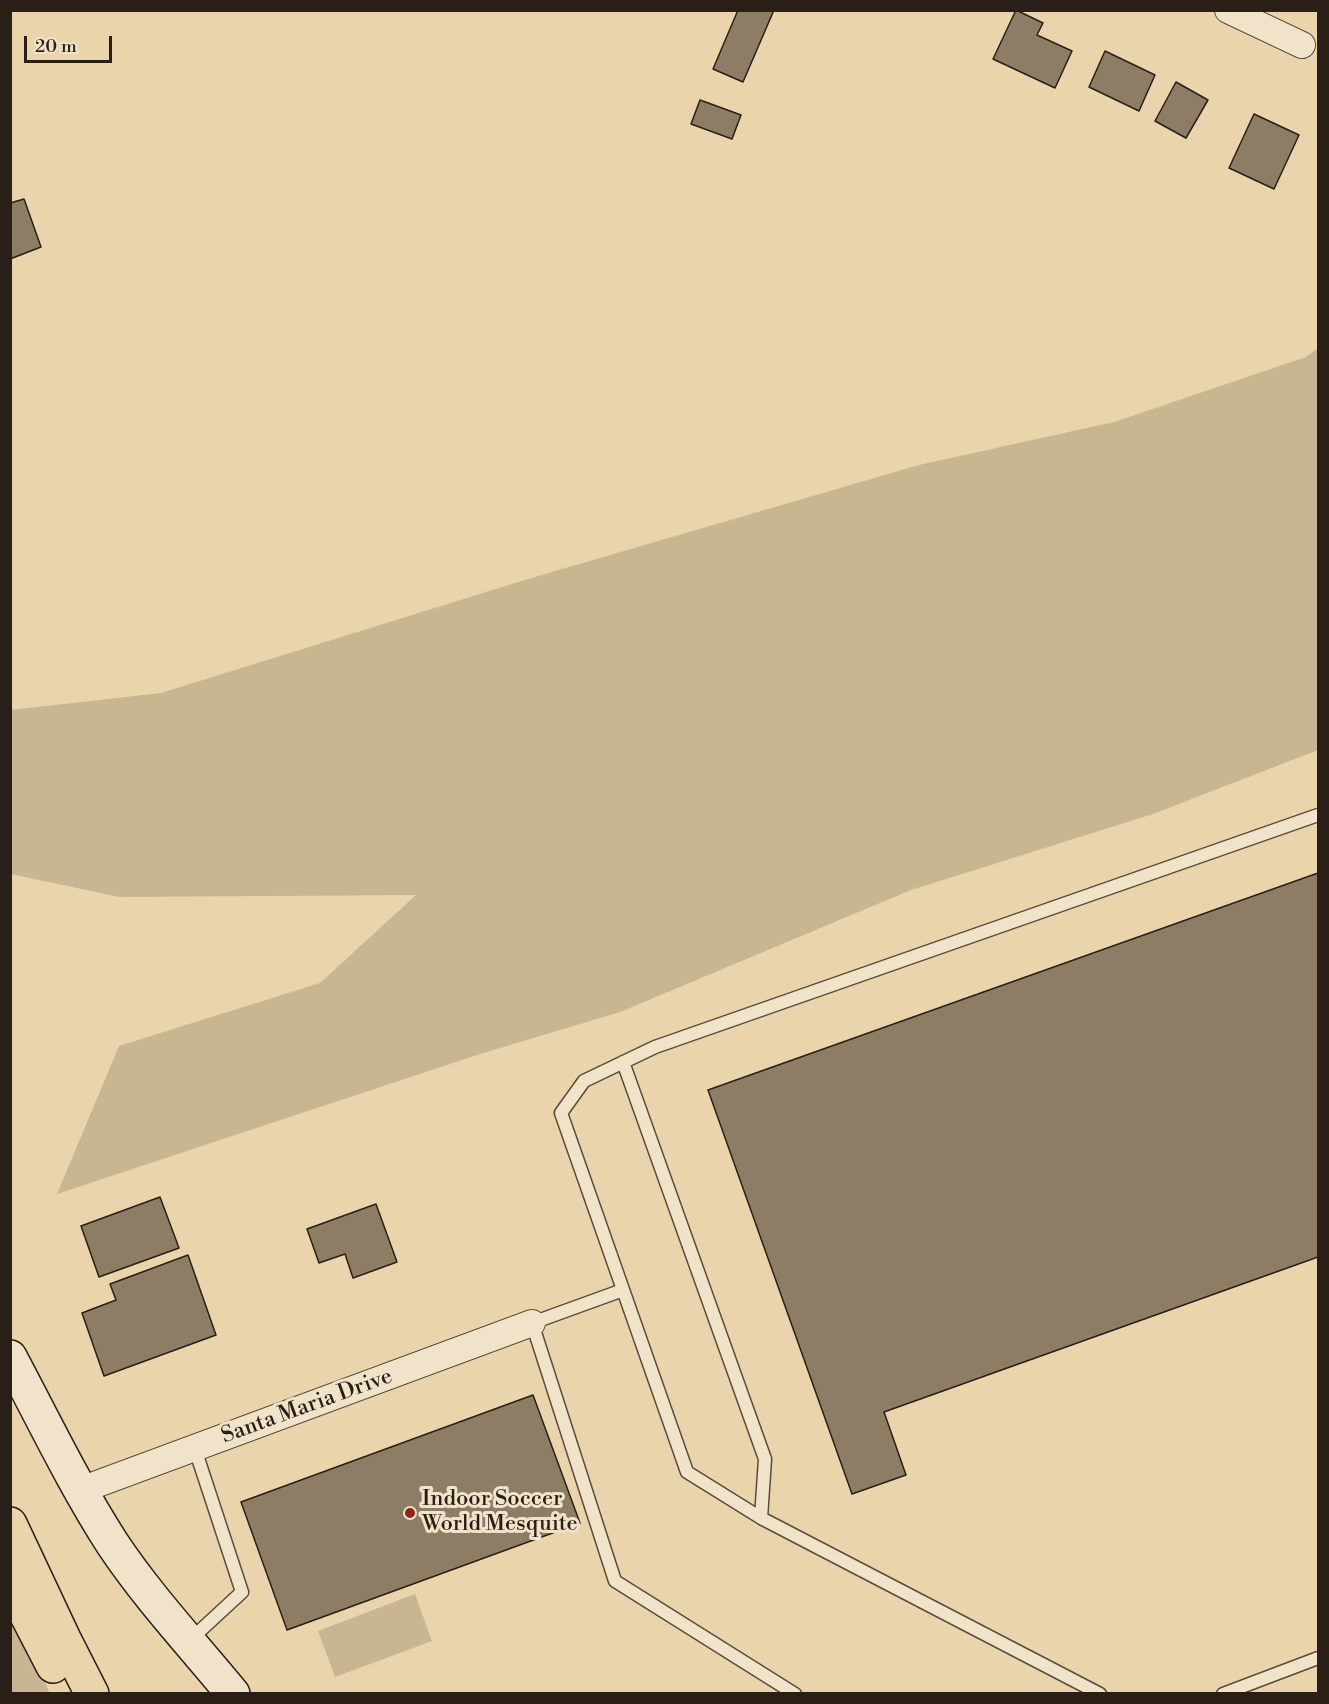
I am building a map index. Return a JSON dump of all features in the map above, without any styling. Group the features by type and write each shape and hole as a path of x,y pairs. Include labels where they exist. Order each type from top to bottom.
{"highway":[{"path":"10,1524 92,1694"},
{"path":"10,1583 69,1694"}],"main road":[{"path":"10,1357 81,1490 113,1543 153,1597 233,1694"}],"street":[{"path":"1228,10 1302,45"},
{"name":"Santa Maria Drive","path":"81,1490 532,1323"}],"lane":[{"path":"1100,1694 761,1518 687,1472 561,1113 584,1081 666,1043 1318,815"},
{"path":"623,1062 765,1459 761,1518"},
{"path":"623,1290 532,1323 615,1581 795,1694"},
{"path":"189,1641 243,1592 195,1449"},
{"path":"1223,1694 1318,1658"}],"shaded area":[{"path":"1318,348 1318,750 1153,814 911,890 620,1012 480,1054 57,1194 119,1046 320,983 416,895 119,897 11,874 11,710 161,693 528,579 919,465 1114,422 1306,357"},
{"path":"415,1594 432,1641 335,1677 318,1631"},
{"path":"11,1619 50,1693 11,1693"}],"building":[{"path":"738,10 774,10 743,82 713,69"},
{"path":"1016,10 1043,23 1037,35 1072,51 1055,88 993,59"},
{"path":"1105,51 1155,75 1139,111 1089,87"},
{"path":"1176,82 1208,100 1186,138 1155,121"},
{"path":"700,100 741,115 732,139 691,124"},
{"path":"1254,114 1299,135 1274,189 1229,168"},
{"path":"24,199 41,247 10,259 10,203"},
{"path":"1318,873 1318,1257 884,1412 906,1475 852,1494 708,1090"},
{"path":"160,1197 179,1248 99,1277 81,1226"},
{"path":"376,1204 397,1262 353,1278 345,1254 319,1263 307,1229"},
{"path":"188,1255 216,1335 104,1376 82,1313 116,1300 110,1284"},
{"name":"Indoor Soccer World Mesquite","path":"533,1395 580,1523 287,1630 241,1502"}],"place":[{"name":"Indoor Soccer World Mesquite","path":"410,1513"}]}
